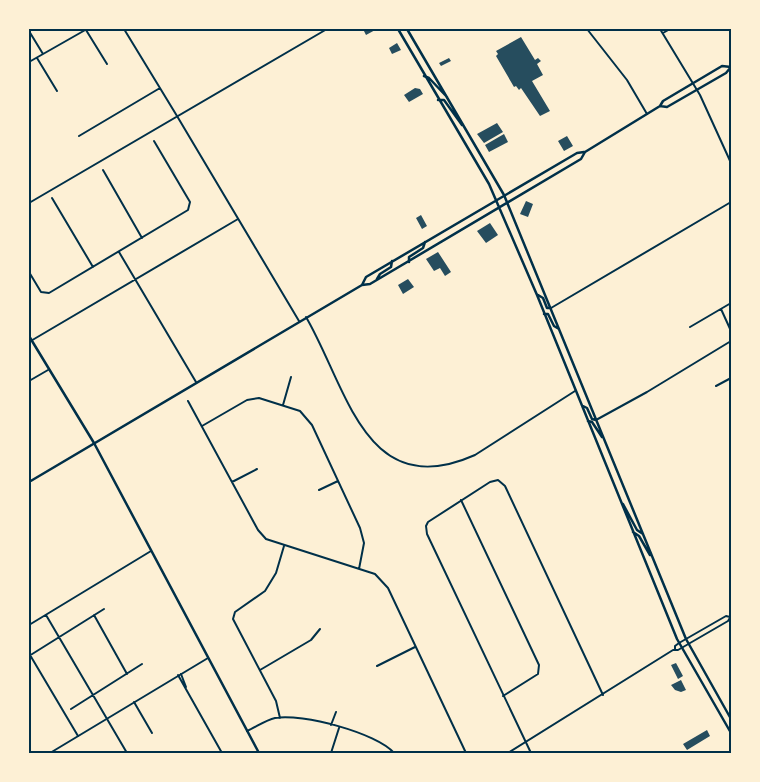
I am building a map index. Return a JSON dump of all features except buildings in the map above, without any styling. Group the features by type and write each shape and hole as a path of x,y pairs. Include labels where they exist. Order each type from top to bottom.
{"main road":[{"path":"398,29 438,100 482,171 496,200 537,295 679,643 731,733"},
{"path":"407,29 504,195 688,644 731,719"},
{"path":"29,482 299,321 362,285 377,281 499,208 580,159 585,152 660,106 663,101 722,66 731,67"},
{"path":"660,106 667,107 726,73 731,67"},
{"path":"424,76 429,78 447,97"},
{"path":"438,100 444,100 466,130"},
{"path":"362,285 366,277 392,261 577,152 585,152"},
{"path":"409,262 409,257 423,248 426,241"},
{"path":"377,281 380,274 391,268 392,261"},
{"path":"537,295 542,298 547,308 551,308"},
{"path":"544,314 548,314 554,326 560,329"},
{"path":"29,336 30,341 94,444 259,753"},
{"path":"582,405 587,408 592,419 596,420"},
{"path":"588,421 592,422 603,438"},
{"path":"620,501 637,530 643,534"},
{"path":"633,532 639,536 653,558"}],"street":[{"path":"29,62 87,29 107,64"},
{"path":"124,29 299,321"},
{"path":"29,203 327,29"},
{"path":"587,29 627,80 647,114"},
{"path":"660,29 694,83 731,163"},
{"path":"663,33 670,29"},
{"path":"29,30 43,54"},
{"path":"37,58 57,91"},
{"path":"79,136 160,88"},
{"path":"29,272 44,294 119,252 191,206 154,141"},
{"path":"103,170 142,238"},
{"path":"52,198 93,267"},
{"path":"551,308 731,202"},
{"path":"30,341 238,218"},
{"path":"119,252 196,382"},
{"path":"690,327 731,303"},
{"path":"721,309 731,331"},
{"path":"306,317 364,433 391,456 407,463 424,467 459,463 475,455 576,390"},
{"path":"596,420 647,392 731,341"},
{"path":"29,381 49,370"},
{"path":"283,405 291,377"},
{"path":"716,386 731,378"},
{"path":"202,426 247,400 259,398 283,405 305,415 312,425 360,528 364,543 359,569"},
{"path":"188,401 258,530 266,539 375,574 388,588 466,753"},
{"path":"232,482 257,469"},
{"path":"530,753 427,534 426,526 461,500 490,482 498,480 505,486 602,694"},
{"path":"319,490 338,481"},
{"path":"461,500 540,670 538,674 503,696"},
{"path":"280,718 276,701 233,619 233,615 238,609 258,597 271,582 284,546"},
{"path":"29,625 151,551"},
{"path":"78,736 29,655 104,609"},
{"path":"46,615 127,753"},
{"path":"94,615 127,674"},
{"path":"508,753 674,649 679,643 726,616 731,616"},
{"path":"674,649 682,648 728,621 731,616"},
{"path":"260,670 311,640 320,629"},
{"path":"377,666 416,647"},
{"path":"50,753 208,658"},
{"path":"71,709 142,664"},
{"path":"180,674 222,753"},
{"path":"134,702 152,733"},
{"path":"331,725 336,712"},
{"path":"248,731 273,719 293,717 331,725 381,741 394,753"},
{"path":"331,753 339,728"}]}
